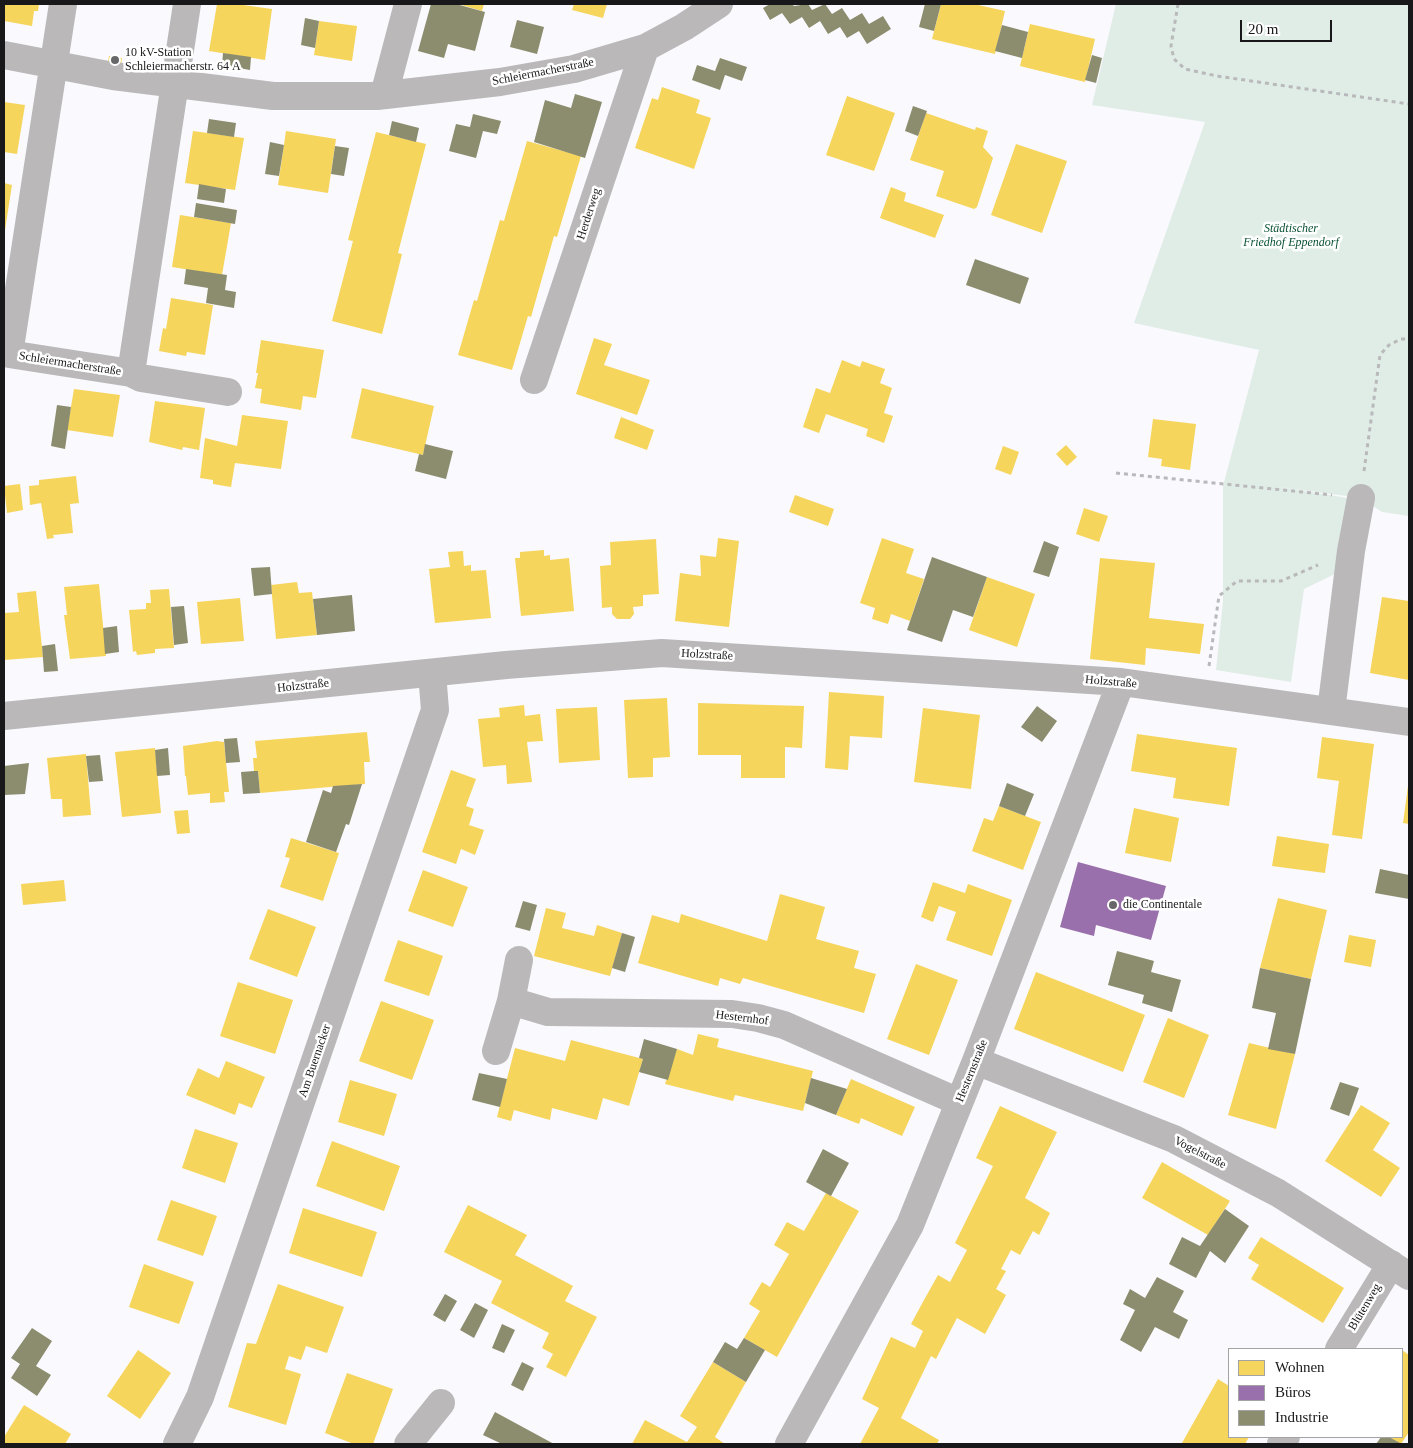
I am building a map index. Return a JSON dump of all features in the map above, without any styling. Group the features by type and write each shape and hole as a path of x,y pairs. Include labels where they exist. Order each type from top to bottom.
{"street":[{"name":"Schleiermacherstraße","path":"63,4 9,354 131,373 187,4"},
{"path":"384,95 408,4"},
{"name":"Schleiermacherstraße","path":"4,55 52,66 176,85 273,96 384,95 500,82 574,69 645,48 684,27 719,4"},
{"name":"Herderweg","path":"534,380 645,48"},
{"path":"131,373 141,378 228,392"},
{"path":"1331,711 1351,551 1361,498"},
{"name":"Holzstraße","path":"4,716 662,652 1121,682 1409,722"},
{"name":"Am Buernacker","path":"177,1444 200,1397 435,710 432,673"},
{"name":"Hesternstraße","path":"790,1444 910,1225 976,1061 1121,682"},
{"path":"496,1051 511,1001 519,960"},
{"name":"Hesternhof","path":"511,1001 548,1012 732,1014 758,1018 784,1025 959,1102"},
{"name":"Vogelstraße","path":"976,1061 1174,1139 1278,1193 1400,1270"},
{"name":"Blütenweg","path":"1340,1348 1400,1270"},
{"path":"408,1444 441,1403"}],"path":[{"path":"1178,4 1170,46 1174,59 1185,69 1217,76 1409,104"},
{"path":"1116,473 1361,498 1380,355 1389,345 1409,339"},
{"path":"1205,693 1219,596 1237,581 1281,581 1351,551"}],"green space":[{"name":"Städtischer Friedhof Eppendorf","path":"1116,4 1409,4 1409,516 1382,512 1361,498 1279,487 1354,499 1341,571 1304,589 1291,682 1216,670 1223,601 1223,486 1259,350 1134,323 1205,122 1092,105"}],"building: Wohnen":[{"path":"4,4 39,4 38,11 34,11 32,26 4,21"},
{"path":"217,4 236,4 272,9 265,60 209,51"},
{"path":"458,4 484,4 482,11"},
{"path":"574,4 607,4 603,18 572,10"},
{"path":"941,4 974,4 1005,11 995,54 932,39"},
{"path":"319,21 357,26 352,61 314,55"},
{"path":"1030,24 1095,39 1085,82 1020,66"},
{"name":"10 kV-Station Schleiermacherstr. 64 A","path":"109,56 122,58 121,64 108,62"},
{"path":"662,87 700,100 696,113 711,118 694,169 635,148 652,98 658,100"},
{"path":"847,96 895,113 874,171 826,155"},
{"path":"4,102 25,105 17,154 4,152"},
{"path":"926,113 975,130 976,127 988,131 983,147 993,158 977,207 974,209 936,196 944,171 910,160"},
{"path":"193,131 244,138 235,190 185,183"},
{"path":"286,131 336,139 328,193 278,185"},
{"path":"376,132 426,144 398,253 402,254 382,334 332,321 353,241 348,240"},
{"path":"527,141 581,156 557,237 554,236 531,317 528,316 512,370 458,355 474,300 477,301 500,220 504,221"},
{"path":"1016,144 1067,161 1042,233 991,215"},
{"path":"4,183 12,185 5,230 4,230"},
{"path":"891,187 906,193 904,201 944,215 935,238 880,218"},
{"path":"180,215 231,223 222,275 172,267"},
{"path":"171,298 213,305 205,355 187,352 186,356 159,351 163,328 166,329"},
{"path":"594,338 612,344 604,365 650,380 637,415 576,394"},
{"path":"261,340 324,350 316,398 303,396 301,410 260,403 262,389 255,388"},
{"path":"842,360 860,367 862,361 885,369 880,383 892,388 884,413 893,416 884,443 866,436 868,429 826,414 819,433 803,427 816,388 830,393"},
{"path":"362,388 434,406 423,455 351,438"},
{"path":"74,389 120,395 113,437 67,430"},
{"path":"155,401 205,408 199,450 183,447 182,450 149,442"},
{"path":"242,415 288,421 281,469 235,463 231,487 213,484 213,480 200,478 205,438 237,446"},
{"path":"621,417 654,430 647,450 614,438"},
{"path":"1153,419 1196,424 1190,470 1161,466 1162,459 1148,457"},
{"path":"1066,445 1077,457 1067,466 1056,454"},
{"path":"1003,446 1019,452 1011,475 995,469"},
{"path":"76,476 79,503 70,504 73,533 53,535 54,538 47,539 41,503 30,505 29,486 39,485 39,480"},
{"path":"20,484 23,510 7,513 4,486"},
{"path":"795,495 834,509 828,526 789,512"},
{"path":"1084,508 1108,516 1099,542 1076,534"},
{"path":"718,538 739,541 729,627 675,621 680,573 701,576 700,555 716,557"},
{"path":"882,538 914,549 906,573 924,579 910,621 891,614 888,624 872,619 875,608 860,603"},
{"path":"656,539 659,594 643,595 643,606 633,607 634,614 630,619 617,619 612,614 612,607 602,608 600,566 611,565 610,542"},
{"path":"544,550 544,556 550,555 550,560 569,558 574,611 521,616 515,558 520,558 520,552"},
{"path":"463,551 464,566 471,565 471,571 486,570 491,618 435,623 429,569 450,567 448,552"},
{"path":"1100,558 1155,563 1149,618 1204,624 1200,654 1146,648 1145,665 1090,659"},
{"path":"987,577 1035,594 1017,647 969,630"},
{"path":"297,582 299,593 312,592 317,635 276,639 271,585"},
{"path":"99,584 106,656 70,659 64,615 67,615 64,587"},
{"path":"169,589 174,648 155,649 155,653 137,655 136,651 133,652 129,610 146,609 146,603 151,603 150,590"},
{"path":"36,591 43,657 4,660 4,613 19,612 17,593"},
{"path":"1382,597 1409,601 1409,680 1370,673"},
{"path":"240,598 244,641 201,644 197,602"},
{"path":"829,692 884,696 882,738 850,736 848,770 825,768"},
{"path":"667,698 670,757 653,758 653,777 628,778 624,700"},
{"path":"698,703 804,706 802,748 785,747 785,778 741,778 741,755 698,755"},
{"path":"524,705 525,716 540,714 543,741 527,742 532,782 507,784 506,765 483,767 478,719 500,717 499,708"},
{"path":"597,707 600,760 559,763 556,709"},
{"path":"923,708 980,715 971,789 914,782"},
{"path":"367,732 370,762 364,762 365,784 260,793 258,771 254,771 253,758 257,758 255,741"},
{"path":"1137,734 1237,748 1229,806 1173,798 1176,778 1131,771"},
{"path":"1322,737 1374,744 1362,839 1332,835 1339,781 1317,778"},
{"path":"217,741 224,742 229,792 224,792 225,802 210,803 210,793 188,795 183,746"},
{"path":"155,748 161,813 122,817 115,752"},
{"path":"86,754 91,815 63,817 62,799 51,799 47,758"},
{"path":"451,770 476,779 466,806 474,809 469,825 484,830 475,855 461,849 456,864 422,852"},
{"path":"1409,787 1409,824 1403,823"},
{"path":"999,806 1041,822 1023,870 972,851 984,818 993,821"},
{"path":"1134,808 1179,818 1171,862 1125,853"},
{"path":"188,810 190,833 177,834 174,811"},
{"path":"1277,836 1329,844 1325,873 1272,866"},
{"path":"291,838 339,853 323,901 280,887 290,858 285,857"},
{"path":"423,870 468,887 453,927 408,911"},
{"path":"64,880 66,901 23,905 21,884"},
{"path":"933,882 965,893 968,884 1012,900 992,956 946,940 956,912 939,906 933,922 921,917"},
{"path":"780,894 825,907 816,939 859,951 854,968 876,974 864,1013 743,978 740,984 720,978 718,986 638,963 652,915 679,923 681,914 767,941"},
{"path":"1278,898 1327,910 1311,979 1260,968"},
{"path":"546,908 566,913 562,928 594,936 597,925 622,933 610,976 534,956"},
{"path":"268,909 316,927 297,977 249,959"},
{"path":"1349,935 1376,940 1371,967 1344,962"},
{"path":"398,940 443,956 429,996 384,981"},
{"path":"916,964 958,980 929,1055 887,1039"},
{"path":"1036,972 1145,1015 1123,1072 1014,1029"},
{"path":"238,982 293,1000 275,1054 220,1036"},
{"path":"381,1001 434,1020 412,1080 359,1061"},
{"path":"1168,1018 1209,1035 1184,1098 1143,1082"},
{"path":"698,1034 719,1039 717,1047 813,1071 803,1111 735,1095 733,1101 665,1084 677,1049 693,1055"},
{"path":"571,1040 643,1059 629,1106 603,1098 597,1120 552,1108 550,1120 514,1110 511,1121 497,1117 515,1048 565,1061"},
{"path":"1249,1043 1295,1054 1276,1129 1228,1115"},
{"path":"226,1061 265,1077 252,1108 239,1103 235,1115 186,1095 198,1068 219,1078"},
{"path":"851,1079 915,1107 902,1136 861,1118 859,1124 836,1115"},
{"path":"350,1080 397,1094 384,1136 338,1122"},
{"path":"1361,1105 1390,1123 1373,1150 1400,1168 1381,1197 1325,1161"},
{"path":"1000,1106 1057,1132 1025,1198 1050,1213 1039,1235 1033,1231 1020,1255 1011,1250 1001,1269 1006,1271 996,1289 1006,1295 985,1334 957,1318 936,1359 931,1356 901,1418 939,1440 937,1444 860,1444 879,1408 862,1399 891,1337 915,1348 923,1331 911,1324 938,1275 950,1282 967,1250 955,1243 993,1166 976,1158"},
{"path":"195,1129 238,1143 225,1183 182,1168"},
{"path":"332,1141 400,1166 384,1211 316,1186"},
{"path":"1162,1162 1230,1201 1208,1235 1142,1198"},
{"path":"826,1193 859,1211 777,1357 744,1338 760,1311 749,1304 762,1282 770,1287 789,1254 774,1245 787,1222 804,1231"},
{"path":"171,1200 217,1216 203,1256 157,1240"},
{"path":"468,1205 527,1235 515,1255 573,1286 565,1301 597,1317 566,1377 546,1367 553,1354 542,1348 549,1333 491,1303 502,1281 444,1252"},
{"path":"303,1208 377,1232 362,1277 289,1253"},
{"path":"1261,1237 1344,1288 1323,1323 1251,1279 1259,1265 1248,1258"},
{"path":"144,1264 194,1282 179,1324 129,1307"},
{"path":"278,1284 344,1307 327,1353 306,1346 301,1360 289,1356 285,1369 301,1374 286,1425 228,1407 247,1343 256,1344"},
{"path":"138,1350 171,1373 140,1419 107,1396"},
{"path":"1403,1351 1409,1355 1409,1432 1401,1444 1391,1438 1403,1438"},
{"path":"713,1362 746,1382 715,1437 725,1444 632,1444 645,1420 687,1442 697,1427 680,1416"},
{"path":"347,1373 393,1389 373,1444 354,1444 325,1433"},
{"path":"1218,1379 1228,1385 1228,1438 1248,1438 1245,1444 1182,1443"},
{"path":"24,1405 71,1434 65,1444 4,1444 4,1437"}],"building: Büros":[{"name":"die Continentale","path":"1078,862 1166,886 1151,940 1096,925 1094,936 1060,927"}],"building: Industrie":[{"path":"431,4 456,4 485,12 475,51 448,44 444,58 418,51"},
{"path":"770,4 792,4 794,6 808,4 812,10 825,4 832,14 842,8 850,20 862,13 869,24 883,16 891,29 867,44 859,31 847,38 840,27 828,34 820,21 809,28 802,17 790,24 782,13 770,20 763,8"},
{"path":"925,4 941,4 934,31 919,27"},
{"path":"305,18 319,21 315,48 301,45"},
{"path":"517,20 544,27 537,54 510,47"},
{"path":"1002,25 1028,32 1022,58 995,51"},
{"path":"223,53 251,57 250,70 222,65"},
{"path":"1092,55 1102,58 1096,83 1085,80"},
{"path":"720,58 747,67 742,81 725,75 720,90 692,80 697,65 715,71"},
{"path":"575,94 602,102 585,158 534,142 545,100 571,108"},
{"path":"913,106 927,111 918,136 905,131"},
{"path":"473,114 501,121 497,134 483,131 476,158 449,151 456,124 470,127"},
{"path":"209,119 236,123 234,137 207,133"},
{"path":"392,121 419,128 416,142 389,135"},
{"path":"270,142 284,145 279,176 265,174"},
{"path":"335,146 349,148 344,176 331,174"},
{"path":"199,184 226,189 224,203 197,199"},
{"path":"196,203 237,210 235,224 194,217"},
{"path":"975,259 1029,278 1020,304 966,285"},
{"path":"186,269 227,275 225,290 236,292 234,308 206,303 208,288 184,284"},
{"path":"57,405 71,407 65,449 51,446"},
{"path":"425,444 453,451 446,479 415,471 419,454 423,455"},
{"path":"1044,541 1059,547 1049,577 1033,572"},
{"path":"932,557 987,577 973,617 953,610 942,642 907,630"},
{"path":"270,567 272,594 254,596 251,568"},
{"path":"352,595 355,631 317,635 313,599"},
{"path":"184,606 188,643 174,645 171,607"},
{"path":"117,626 119,652 105,654 103,628"},
{"path":"55,644 58,671 44,672 42,646"},
{"path":"1037,706 1057,721 1042,742 1021,727"},
{"path":"237,738 240,762 226,763 224,739"},
{"path":"168,748 170,775 157,776 155,750"},
{"path":"100,755 103,781 89,782 86,756"},
{"path":"29,763 25,794 4,795 4,766"},
{"path":"258,771 260,793 243,794 241,772"},
{"path":"1007,783 1034,794 1025,816 999,806"},
{"path":"362,784 349,825 346,824 336,852 306,842 323,790 331,793 333,786"},
{"path":"1380,869 1409,875 1409,899 1375,893"},
{"path":"523,901 537,905 530,931 515,927"},
{"path":"622,933 635,937 625,972 612,968"},
{"path":"1117,951 1154,961 1151,972 1181,980 1172,1012 1142,1003 1144,995 1108,985"},
{"path":"1260,968 1311,979 1295,1054 1268,1049 1276,1013 1252,1008"},
{"path":"644,1039 677,1049 668,1080 639,1072 643,1059 639,1058"},
{"path":"479,1073 507,1079 500,1107 472,1100"},
{"path":"811,1078 847,1089 836,1115 805,1103"},
{"path":"1340,1082 1359,1088 1349,1116 1330,1109"},
{"path":"823,1149 849,1163 831,1196 806,1182"},
{"path":"1225,1209 1249,1226 1225,1263 1210,1251 1196,1278 1169,1264 1182,1237 1200,1246"},
{"path":"1157,1277 1184,1291 1173,1312 1188,1320 1179,1339 1155,1327 1141,1352 1120,1340 1135,1310 1123,1304 1130,1289 1145,1298"},
{"path":"445,1294 457,1301 445,1322 433,1315"},
{"path":"475,1303 488,1310 474,1338 460,1330"},
{"path":"502,1324 515,1330 504,1353 492,1348"},
{"path":"32,1328 52,1341 36,1366 51,1375 37,1396 11,1378 20,1364 11,1358"},
{"path":"744,1338 765,1350 746,1382 713,1362 725,1342 737,1349"},
{"path":"522,1362 534,1368 523,1391 511,1385"},
{"path":"495,1412 554,1444 502,1444 483,1435"},
{"path":"1380,1438 1391,1438 1402,1444 1376,1444"}],"place":[{"name":"10 kV-Station Schleiermacherstr. 64 A","path":"115,60"},
{"name":"die Continentale","path":"1113,905"}]}
